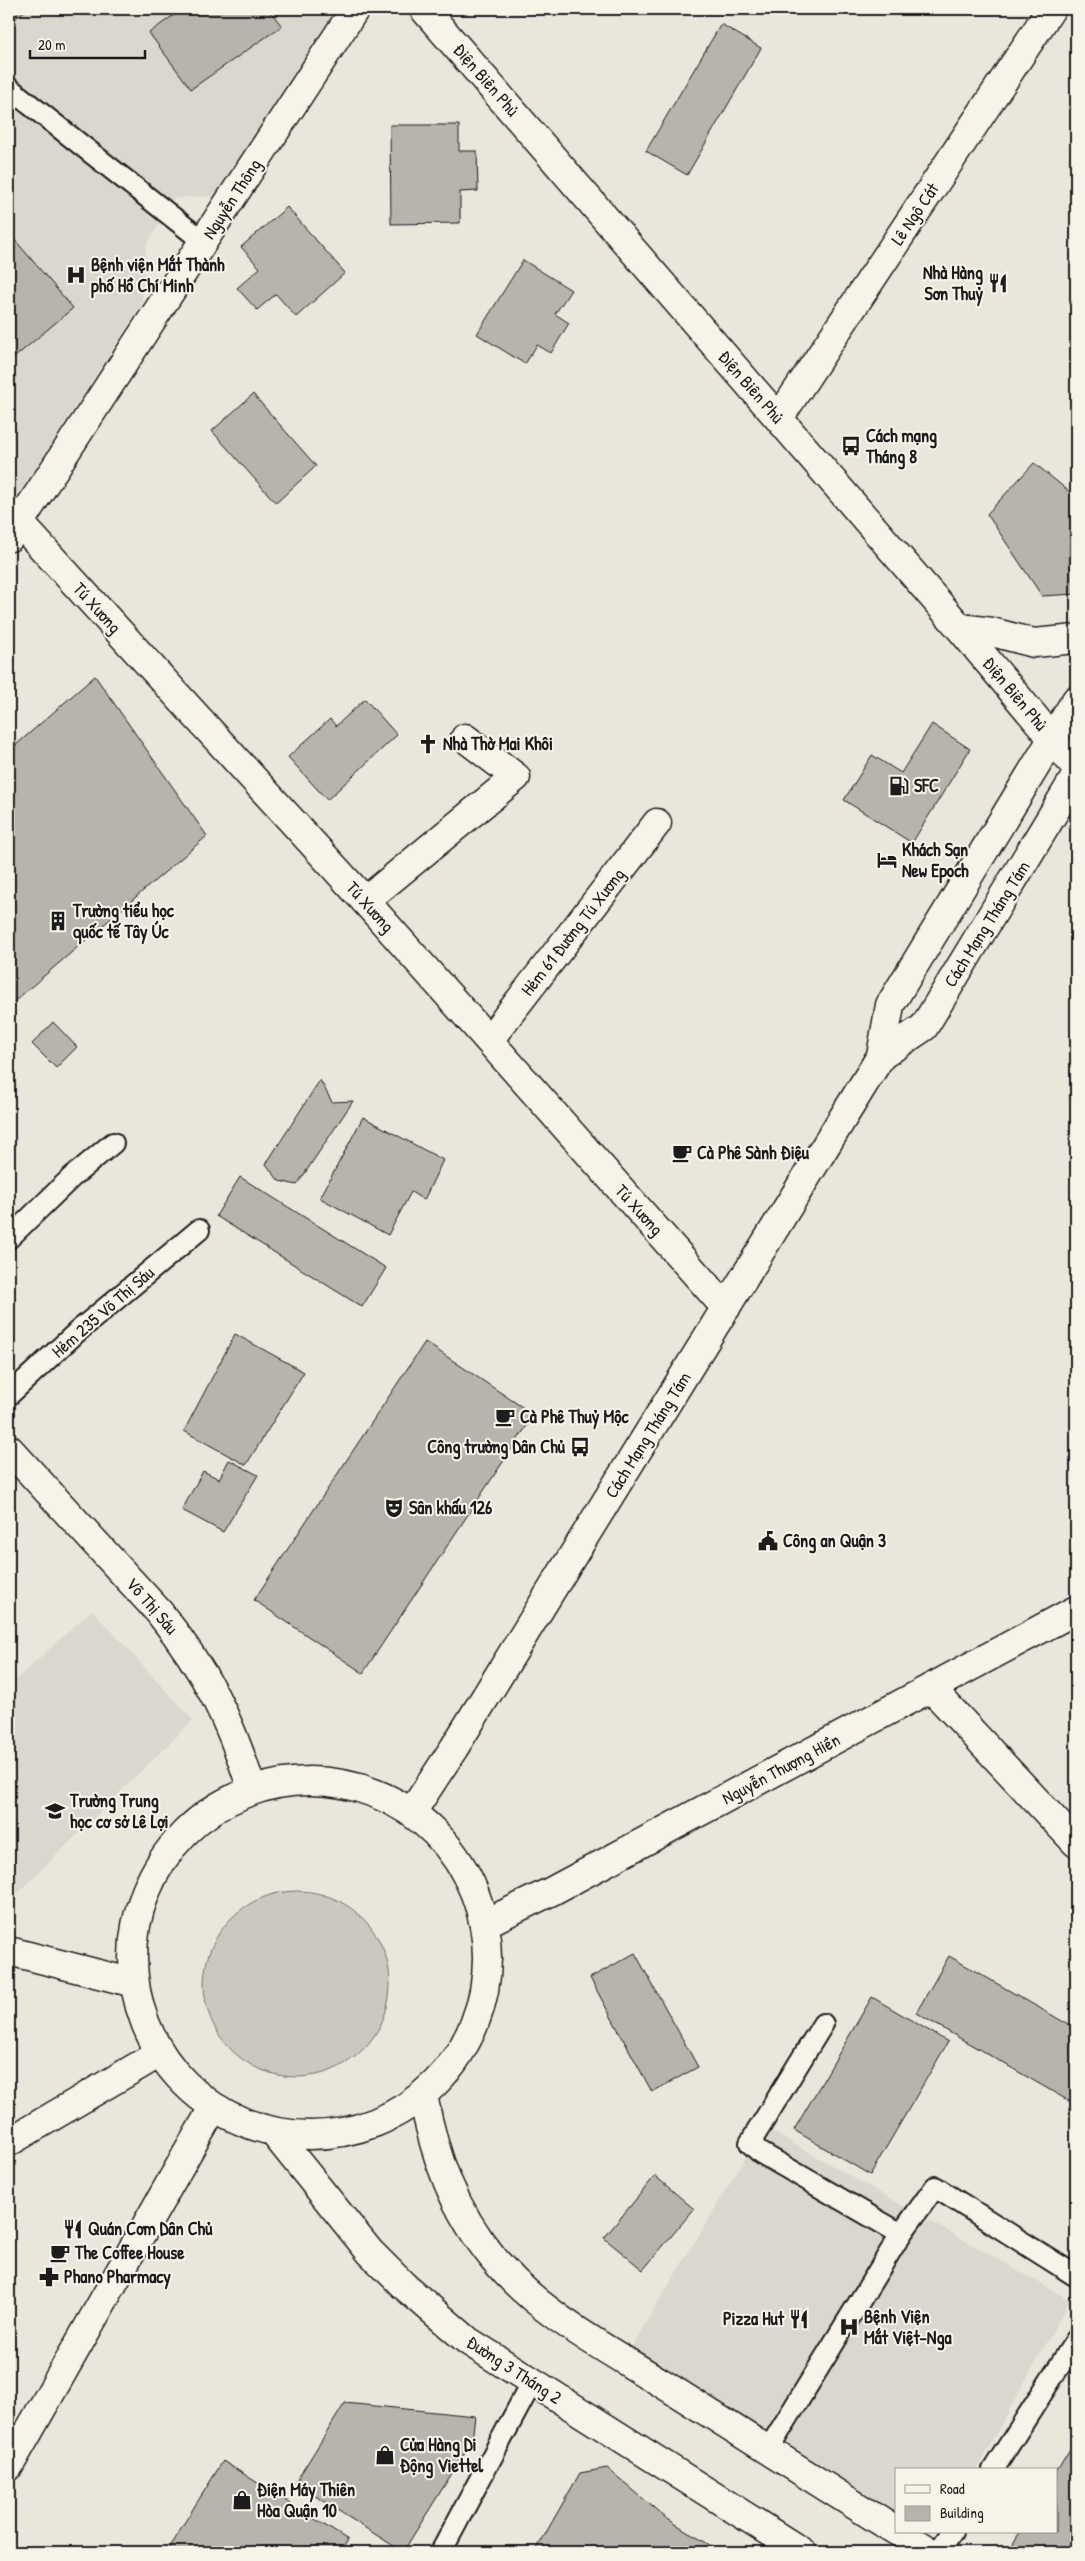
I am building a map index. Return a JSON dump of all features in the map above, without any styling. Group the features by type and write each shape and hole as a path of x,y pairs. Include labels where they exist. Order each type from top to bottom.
{"main road":[{"name":"Nguyễn Thông","path":"12,524 204,242 356,9"},
{"name":"Điện Biên Phủ","path":"424,9 960,628 1076,766"},
{"name":"Lê Ngô Cát","path":"779,418 1051,9"},
{"name":"Tú Xương","path":"12,524 365,902 726,1308"},
{"path":"960,628 992,632 1034,643 1076,639"},
{"name":"Cách Mạng Tháng Tám","path":"412,1812 881,1056 890,1005 1076,700"},
{"path":"365,902 516,777 465,738"},
{"name":"Cách Mạng Tháng Tám","path":"881,1056 924,1027 1076,776"},
{"name":"Hẻm 61 Đường Tú Xương","path":"489,1040 657,824"},
{"name":"Võ Thị Sáu","path":"9,1449 159,1612 180,1638 216,1696 237,1742 252,1790"},
{"name":"Nguyễn Thượng Hiền","path":"484,1924 552,1891 1076,1610"},
{"path":"931,1688 1076,1843"},
{"path":"325,1781 364,1790 386,1798 412,1812 440,1838 460,1864 474,1893 484,1924 486,1972 476,2018 455,2060 423,2095 378,2122 327,2135 274,2133 242,2123 213,2108 188,2087 160,2053 144,2021 134,1983 134,1945 141,1904 158,1867 190,1828 216,1808 252,1790 288,1782 325,1781"},
{"path":"9,1951 134,1983"},
{"path":"9,2142 160,2053"},
{"path":"423,2095 440,2167 455,2200 489,2253 517,2284 571,2326 895,2531"},
{"path":"9,2466 213,2108"},
{"name":"Đường 3 Tháng 2","path":"274,2133 346,2224 403,2285 468,2341 802,2552"},
{"path":"900,2534 930,2552"}],"lane":[{"path":"9,88 204,242"},
{"path":"9,1238 72,1177 113,1143"},
{"name":"Hẻm 235 Võ Thị Sáu","path":"9,1394 77,1332 199,1230"},
{"path":"823,2024 750,2143 769,2157 901,2234"},
{"path":"768,2450 901,2234 935,2187 1076,2276"},
{"path":"994,2468 1076,2340"},
{"path":"441,2552 532,2382"},
{"path":"938,2552 951,2534"}],"shaded area":[{"name":"Bệnh viện Mắt Thành phố Hồ Chí Minh","path":"9,9 330,9 331,23 217,196 174,198 146,246 142,304 9,510"},
{"name":"Trường Trung học cơ sở Lê Lợi","path":"92,1610 193,1720 9,1902 9,1686"},
{"path":"297,1891 333,1898 363,1918 383,1948 390,1984 383,2020 363,2050 333,2070 297,2077 261,2070 231,2050 211,2020 204,1984 211,1948 231,1918 261,1898"},
{"name":"Bệnh Viện Mắt Việt-Nga","path":"764,2127 1070,2300 977,2468 895,2468 895,2527 627,2354"}],"building":[{"path":"9,9 27,9 9,24"},
{"path":"182,9 268,9 282,26 191,89 149,33"},
{"path":"721,24 761,48 687,175 646,151"},
{"path":"390,125 459,125 459,151 477,151 478,191 460,192 460,223 391,224"},
{"path":"287,207 345,273 296,317 276,294 257,310 237,288 260,268 241,247"},
{"path":"9,233 73,308 9,362"},
{"path":"523,260 571,290 555,314 569,323 551,353 537,345 525,364 477,334"},
{"path":"253,394 316,466 276,503 212,431"},
{"path":"1034,463 1076,497 1076,594 1042,596 987,514"},
{"name":"Trường tiểu học quốc tế Tây Úc","path":"95,676 207,836 9,1006 9,751"},
{"path":"365,699 397,735 327,800 288,757 330,719 336,726"},
{"name":"SFC","path":"932,724 970,749 912,843 844,800 872,755 901,773"},
{"path":"53,1022 77,1047 56,1068 32,1044"},
{"path":"320,1080 332,1102 353,1101 297,1185 279,1181 266,1164"},
{"path":"363,1117 443,1160 424,1200 411,1192 388,1235 320,1198"},
{"path":"240,1177 386,1268 362,1307 216,1216"},
{"path":"235,1334 304,1372 246,1465 184,1431"},
{"name":"Sân khấu 126","path":"425,1342 534,1415 363,1673 254,1600"},
{"path":"229,1460 258,1475 223,1532 182,1510 203,1471 219,1479"},
{"path":"635,1953 698,2067 652,2092 590,1978"},
{"path":"949,1956 1076,2029 1076,2105 916,2013"},
{"path":"872,1997 948,2042 870,2175 794,2130"},
{"path":"655,2176 694,2209 643,2270 604,2238"},
{"path":"345,2403 475,2416 472,2441 403,2552 295,2483"},
{"path":"1076,2439 1076,2552 1008,2552 1019,2534 1058,2534 1058,2469"},
{"name":"Điện Máy Thiên Hòa Quận 10","path":"223,2461 348,2540 340,2552 166,2552"},
{"path":"607,2468 666,2518 721,2552 535,2552 580,2473"}],"place":[{"name":"Bệnh viện Mắt Thành phố Hồ Chí Minh","path":"76,275"},
{"name":"Nhà Hàng Sơn Thuỷ","path":"998,283"},
{"name":"Cách mạng Tháng 8","path":"851,446"},
{"name":"Nhà Thờ Mai Khôi","path":"428,744"},
{"name":"SFC","path":"899,786"},
{"name":"Khách Sạn New Epoch","path":"887,860"},
{"name":"Trường tiểu học quốc tế Tây Úc","path":"58,921"},
{"name":"Cà Phê Sành Điệu","path":"682,1153"},
{"name":"Cà Phê Thuỷ Mộc","path":"505,1417"},
{"name":"Công trường Dân Chủ","path":"580,1447"},
{"name":"Sân khấu 126","path":"394,1508"},
{"name":"Công an Quận 3","path":"768,1541"},
{"name":"Trường Trung học cơ sở Lê Lợi","path":"55,1811"},
{"name":"Quán Cơm Dân Chủ","path":"73,2229"},
{"name":"The Coffee House","path":"60,2253"},
{"name":"Phano Pharmacy","path":"49,2277"},
{"name":"Pizza Hut","path":"799,2319"},
{"name":"Bệnh Viện Mắt Việt-Nga","path":"849,2327"},
{"name":"Cửa Hàng Di Động Viettel","path":"385,2455"},
{"name":"Điện Máy Thiên Hòa Quận 10","path":"242,2500"}]}
